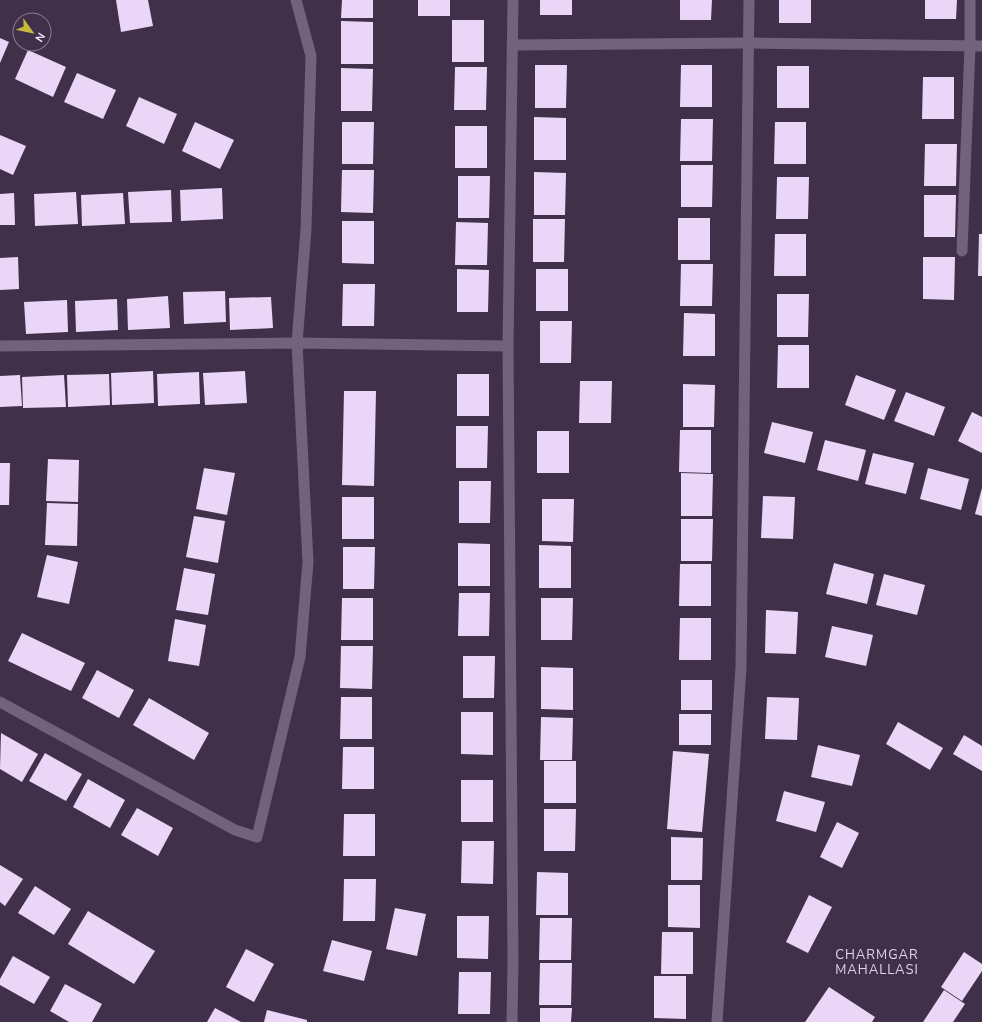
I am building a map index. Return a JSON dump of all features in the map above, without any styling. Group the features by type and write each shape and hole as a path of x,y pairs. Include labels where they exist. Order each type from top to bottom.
{"street":[{"path":"0,702 235,830 258,837 300,657 308,562 297,343 306,229 311,56 296,0"},
{"path":"512,1022 513,962 508,346 513,0"},
{"path":"716,1022 741,667 749,0"},
{"path":"962,252 970,46 970,0"},
{"path":"513,44 749,43 982,46"},
{"path":"0,346 297,343 508,346"}],"building":[{"path":"116,0 148,0 153,26 121,32"},
{"path":"342,0 373,0 373,18 341,18"},
{"path":"418,0 450,0 450,16 418,16"},
{"path":"540,0 572,0 572,15 540,15"},
{"path":"680,0 712,0 711,20 680,20"},
{"path":"779,0 811,0 811,23 779,23"},
{"path":"925,0 957,0 956,19 925,19"},
{"path":"452,20 484,20 484,62 452,62"},
{"path":"341,21 373,22 373,64 341,64"},
{"path":"0,38 9,42 0,63"},
{"path":"27,52 32,52 66,67 53,97 15,79"},
{"path":"535,65 567,65 566,108 535,108"},
{"path":"681,65 712,65 712,107 680,107"},
{"path":"777,66 809,66 809,108 777,108"},
{"path":"455,67 487,67 486,110 454,110"},
{"path":"341,68 373,69 372,111 341,111"},
{"path":"77,73 116,90 103,119 64,102"},
{"path":"923,77 954,77 954,119 922,119"},
{"path":"139,97 177,114 164,144 126,126"},
{"path":"534,117 566,118 566,160 534,160"},
{"path":"681,119 713,119 712,161 680,161"},
{"path":"195,122 234,140 220,169 182,151"},
{"path":"342,122 374,122 373,164 342,164"},
{"path":"775,122 806,122 806,164 774,164"},
{"path":"455,126 487,126 487,168 455,168"},
{"path":"0,135 26,146 13,175 0,169"},
{"path":"925,144 957,144 956,186 924,186"},
{"path":"681,165 713,165 712,207 681,207"},
{"path":"342,170 374,170 373,213 341,212"},
{"path":"534,172 566,173 565,215 534,215"},
{"path":"458,176 490,176 489,218 458,218"},
{"path":"777,177 809,177 808,219 776,219"},
{"path":"222,188 223,219 181,221 180,190"},
{"path":"171,190 172,222 130,223 128,192"},
{"path":"76,192 78,224 35,226 34,194"},
{"path":"14,193 15,225 0,225 0,194"},
{"path":"123,193 125,224 82,226 81,195"},
{"path":"924,195 956,195 955,237 924,237"},
{"path":"678,218 710,218 710,260 678,260"},
{"path":"533,219 565,219 564,262 533,262"},
{"path":"342,221 374,221 374,264 342,263"},
{"path":"456,222 488,223 487,265 455,265"},
{"path":"775,234 806,234 806,276 774,276"},
{"path":"979,234 982,234 982,276 978,276"},
{"path":"18,257 19,289 0,290 0,258"},
{"path":"923,257 955,257 954,300 923,299"},
{"path":"681,264 713,264 712,306 680,306"},
{"path":"457,269 489,270 488,312 457,312"},
{"path":"536,269 568,269 568,311 536,311"},
{"path":"343,284 375,284 374,326 342,326"},
{"path":"225,291 226,322 184,324 183,292"},
{"path":"777,294 809,294 808,337 777,337"},
{"path":"168,296 170,328 128,330 127,299"},
{"path":"271,297 273,328 230,330 229,298"},
{"path":"117,299 118,330 76,332 75,301"},
{"path":"67,300 68,332 26,334 24,302"},
{"path":"684,313 715,314 715,356 683,356"},
{"path":"540,321 572,321 571,363 540,363"},
{"path":"778,345 809,345 809,388 777,388"},
{"path":"153,371 154,403 112,405 111,373"},
{"path":"245,371 247,403 205,405 203,373"},
{"path":"199,372 200,404 158,406 157,374"},
{"path":"109,374 110,405 68,407 67,375"},
{"path":"457,374 489,374 489,416 457,416"},
{"path":"20,375 22,406 0,407 0,376"},
{"path":"64,375 66,407 23,408 22,377"},
{"path":"856,375 896,390 884,420 845,405"},
{"path":"580,381 612,381 611,423 579,423"},
{"path":"683,384 715,385 714,427 683,427"},
{"path":"344,391 376,391 374,486 342,485"},
{"path":"906,392 945,407 934,436 894,421"},
{"path":"972,412 982,417 982,453 958,441"},
{"path":"772,422 813,432 805,463 764,453"},
{"path":"456,426 488,426 487,468 456,468"},
{"path":"680,430 711,430 711,473 679,472"},
{"path":"537,431 569,431 569,473 537,473"},
{"path":"825,440 866,450 858,481 817,470"},
{"path":"873,453 914,463 906,494 865,484"},
{"path":"48,459 79,460 78,502 46,501"},
{"path":"0,463 10,463 9,505 0,505"},
{"path":"204,468 235,473 227,515 196,509"},
{"path":"928,468 969,479 961,510 920,499"},
{"path":"681,473 713,474 712,516 681,516"},
{"path":"459,481 491,481 490,523 459,523"},
{"path":"982,488 982,516 975,514"},
{"path":"763,496 795,497 793,539 761,538"},
{"path":"342,497 374,497 374,539 342,539"},
{"path":"542,499 574,499 573,542 542,541"},
{"path":"47,503 78,504 77,546 45,545"},
{"path":"194,516 225,521 218,563 186,557"},
{"path":"681,519 713,519 712,561 681,561"},
{"path":"458,543 490,544 490,586 458,586"},
{"path":"539,545 571,546 571,588 539,588"},
{"path":"343,547 375,547 374,589 343,589"},
{"path":"47,555 78,562 69,604 37,597"},
{"path":"834,563 874,574 867,604 826,594"},
{"path":"680,564 711,564 711,606 679,606"},
{"path":"184,568 215,574 208,615 176,610"},
{"path":"884,574 925,585 917,615 876,605"},
{"path":"459,593 490,593 489,636 458,636"},
{"path":"342,598 373,598 373,640 341,640"},
{"path":"541,598 573,598 572,640 541,640"},
{"path":"766,610 798,612 796,654 765,653"},
{"path":"680,618 711,618 711,660 679,660"},
{"path":"175,619 206,625 199,666 168,661"},
{"path":"832,626 873,635 866,666 825,657"},
{"path":"22,633 85,663 71,691 8,661"},
{"path":"341,646 373,646 372,689 340,688"},
{"path":"463,656 495,656 494,698 463,698"},
{"path":"541,667 573,668 573,710 541,709"},
{"path":"97,670 134,690 119,718 82,698"},
{"path":"681,680 712,680 712,710 681,710"},
{"path":"341,697 372,697 372,739 340,739"},
{"path":"767,697 799,698 797,740 765,739"},
{"path":"149,698 209,733 194,760 133,725"},
{"path":"461,712 493,712 493,755 461,754"},
{"path":"679,714 711,714 711,745 679,745"},
{"path":"541,717 573,718 572,760 540,760"},
{"path":"898,722 943,748 930,770 886,744"},
{"path":"1,733 38,754 22,782 0,769"},
{"path":"964,735 982,746 982,771 953,754"},
{"path":"818,745 860,755 852,786 811,777"},
{"path":"343,747 374,747 374,789 342,789"},
{"path":"673,751 709,754 702,832 667,829"},
{"path":"45,753 82,774 66,801 29,781"},
{"path":"544,761 576,761 576,803 544,803"},
{"path":"88,779 125,800 110,828 73,807"},
{"path":"461,780 493,780 493,822 461,822"},
{"path":"784,791 825,802 816,832 776,821"},
{"path":"137,808 173,828 158,856 121,835"},
{"path":"544,809 576,809 575,851 544,851"},
{"path":"344,814 375,814 375,856 343,856"},
{"path":"837,822 859,833 842,868 820,857"},
{"path":"671,837 703,838 702,880 671,880"},
{"path":"462,841 494,841 493,884 461,883"},
{"path":"0,865 23,879 5,906 0,902"},
{"path":"537,872 568,873 568,915 536,915"},
{"path":"344,879 376,879 375,921 343,921"},
{"path":"668,885 700,885 700,928 668,927"},
{"path":"35,886 71,909 54,935 18,913"},
{"path":"809,895 832,907 808,953 786,942"},
{"path":"395,908 426,914 417,956 386,949"},
{"path":"88,911 155,951 134,984 68,944"},
{"path":"457,916 489,916 488,959 457,958"},
{"path":"540,918 572,918 571,960 539,960"},
{"path":"662,932 693,932 693,974 661,974"},
{"path":"332,940 372,951 364,981 323,971"},
{"path":"246,949 274,964 254,1002 226,987"},
{"path":"964,952 982,964 982,971 962,1001 941,987"},
{"path":"13,956 50,977 34,1004 0,985 0,979"},
{"path":"540,963 572,963 571,1005 539,1005"},
{"path":"459,972 491,972 490,1014 458,1014"},
{"path":"654,976 686,976 686,1019 654,1018"},
{"path":"65,984 102,1004 92,1022 69,1022 50,1011"},
{"path":"829,987 875,1017 872,1022 805,1022"},
{"path":"944,990 965,1004 953,1022 923,1022"},
{"path":"215,1008 241,1022 207,1022"},
{"path":"540,1008 572,1008 571,1022 540,1022"},
{"path":"267,1010 307,1020 307,1022 264,1022"}],"district":[{"name":"CHARMGAR MAHALLASI","path":"877,962"}]}
